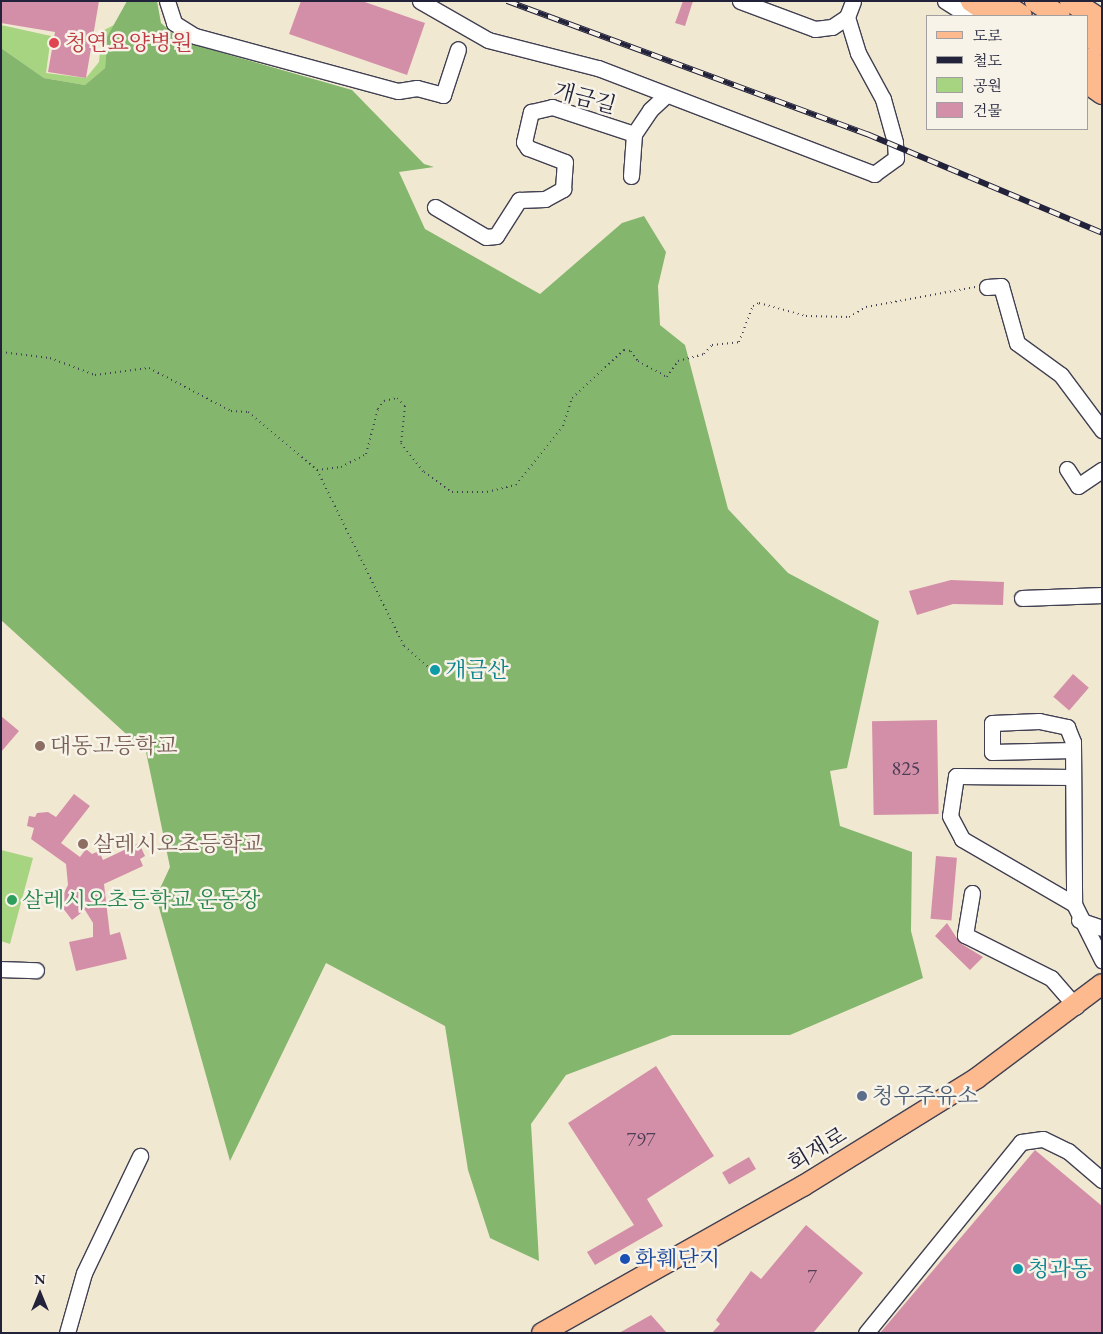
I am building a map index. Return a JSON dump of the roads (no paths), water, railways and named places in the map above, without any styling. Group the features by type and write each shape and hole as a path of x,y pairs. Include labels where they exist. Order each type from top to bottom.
{"highway":[{"path":"972,1 993,15"},
{"path":"998,1 1019,15"},
{"path":"1036,1 1057,15"},
{"path":"1071,1 1102,21"},
{"path":"1088,35 1102,44"},
{"path":"1088,60 1102,69"},
{"path":"1088,83 1102,93"}],"main road":[{"name":"회재로","path":"542,1333 803,1186 978,1078 1076,1007 1101,984"}],"street":[{"path":"167,1 174,23 196,36 398,91 417,88 443,95 458,49"},
{"name":"개금길","path":"420,1 488,40 598,68 666,96 874,174 896,158 893,125 858,53 847,18"},
{"path":"740,1 815,29 832,27 847,18 852,1"},
{"path":"945,1 967,15"},
{"path":"1088,93 1102,101"},
{"name":"개금길","path":"435,207 492,238 519,200 544,199 563,189 565,162 528,148 524,142 527,122 536,109 552,107 634,134 666,96"},
{"path":"631,176 634,134"},
{"path":"987,287 1001,286 1017,343 1061,375 1102,430"},
{"path":"1066,469 1078,486 1102,470"},
{"path":"1022,598 1102,595"},
{"path":"1073,750 992,752 992,723 1038,721 1066,727 1073,750 1074,904 1079,920 1102,960"},
{"path":"1073,777 956,776 950,816 962,838 1074,904"},
{"path":"972,893 965,935 1051,978 1076,1007"},
{"path":"1079,920 1102,928"},
{"path":"1,969 36,970"},
{"path":"866,1333 1021,1142 1043,1139 1068,1151 1102,1180"},
{"path":"67,1333 84,1273 140,1156"}],"railway":[{"path":"507,1 867,134 1102,233"}],"place":[{"name":"청연요양병원","path":"54,43"},
{"name":"개금산","path":"435,670"},
{"name":"대동고등학교","path":"40,746"},
{"name":"살레시오초등학교","path":"83,844"},
{"name":"살레시오초등학교 운동장","path":"12,900"},
{"name":"청우주유소","path":"862,1096"},
{"name":"화훼단지","path":"625,1259"},
{"name":"청과동","path":"1018,1269"}]}
